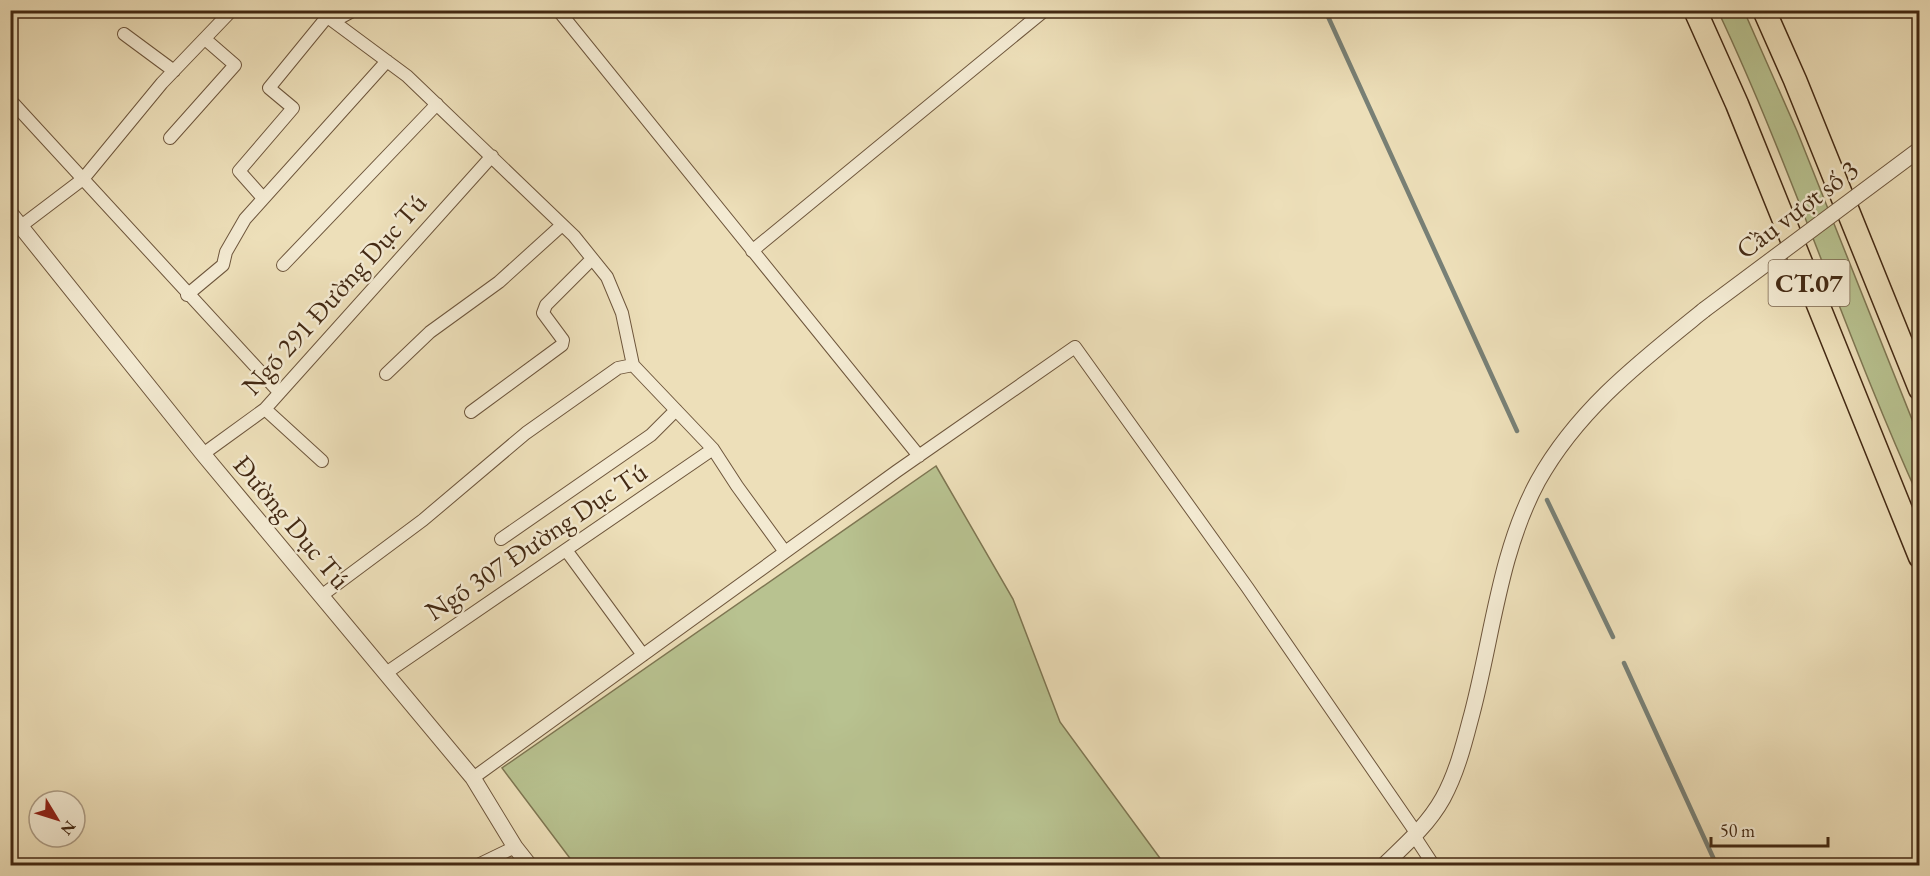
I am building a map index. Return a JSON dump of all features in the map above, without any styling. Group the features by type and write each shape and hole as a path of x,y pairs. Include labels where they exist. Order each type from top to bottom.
{"highway":[{"name":"CT.07","path":"1695,10 1741,115 1920,557"},
{"name":"CT.07","path":"1764,10 1795,80 1920,389"}],"street":[{"path":"21,226 83,179 174,71 232,10"},
{"path":"263,198 239,171 293,108 269,88 327,16 354,10"},
{"path":"558,10 919,456"},
{"path":"752,251 1046,10"},
{"path":"327,16 387,61 437,104 562,225 592,259 607,277 622,313 633,365 713,449 785,552"},
{"path":"124,34 174,71"},
{"path":"170,138 235,65 205,39"},
{"path":"187,295 222,264 233,238 263,198 387,61"},
{"path":"14,104 187,295 279,392"},
{"path":"283,265 437,104"},
{"name":"Cầu vượt số 3","path":"1383,866 1416,836 1443,799 1460,759 1505,572 1524,513 1538,482 1558,449 1595,402 1704,310 1920,149"},
{"name":"Ngõ 291 Đường Dục Tú","path":"203,454 265,409 492,156"},
{"name":"Đường Dục Tú","path":"10,213 203,454 473,777 530,866"},
{"path":"386,374 430,332 499,282 562,225"},
{"path":"471,412 562,345 562,340 543,313 546,305 592,259"},
{"path":"473,777 919,456 1075,347 1247,587 1434,866"},
{"path":"321,596 423,520 526,433 618,369 633,365"},
{"path":"265,409 322,461"},
{"path":"501,539 651,435 676,410"},
{"name":"Ngõ 307 Đường Dục Tú","path":"386,674 713,449"},
{"path":"566,550 643,655"},
{"path":"477,866 516,847"}],"green space":[{"path":"1718,11 1744,11 1797,131 1919,437 1919,498 1867,377 1771,132"},
{"path":"936,466 1013,599 1060,722 1165,865 575,865 502,768"}],"waterway":[{"path":"1325,10 1517,431"},
{"path":"1547,500 1613,637"},
{"path":"1624,663 1717,866"}]}
